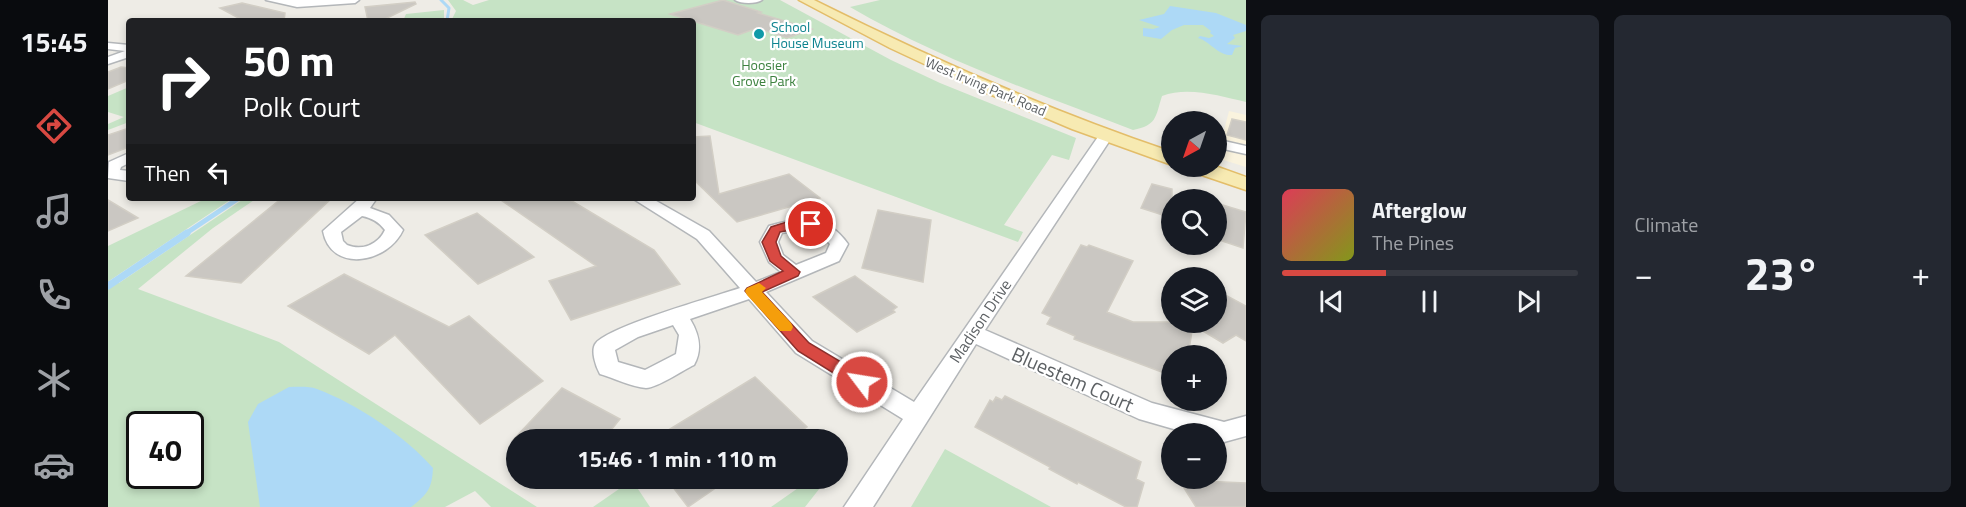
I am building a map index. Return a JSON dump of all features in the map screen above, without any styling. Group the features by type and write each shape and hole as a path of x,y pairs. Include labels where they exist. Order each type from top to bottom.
{"main road":[{"name":"West Irving Park Road","path":"805,0 954,74 1105,137 1161,155"},
{"path":"1226,177 1246,184"}],"street":[{"path":"270,0 327,6 355,0"},
{"path":"739,0 758,0"},
{"path":"108,46 126,48"},
{"path":"108,61 126,54"},
{"name":"Madison Drive","path":"858,507 1105,137"},
{"path":"1227,146 1246,150"},
{"path":"126,159 114,165 112,174 126,176"},
{"path":"645,201 703,235 804,347 918,416"},
{"path":"679,317 752,291 793,272"},
{"name":"Bluestem Court","path":"972,333 1147,412 1224,432 1246,426"}],"shaded area":[{"path":"1229,111 1246,115 1246,167 1227,161"}],"green space":[{"name":"Hoosier Grove Park","path":"448,0 463,0 473,5 489,0 780,0 891,60 940,83 1076,138 1069,160 1052,155 1004,225 1023,232 1018,242 696,123 696,18 452,18 456,11"},
{"path":"880,0 1246,0 1246,102 1204,93 1172,93 1162,96 1151,123 1133,130 953,59 850,7"},
{"path":"444,10 444,18 404,18 406,14"},
{"path":"126,88 126,123 108,130 108,124 124,117 108,112 108,96"},
{"path":"201,201 229,201 109,281 119,283 241,201 253,201 213,228 138,289 279,342 537,507 491,507 475,491 445,507 108,507 108,246"},
{"path":"945,449 1051,507 911,507"},
{"path":"619,489 638,489 650,507 593,507"},
{"path":"797,489 819,489 805,507 771,507"}],"water":[{"path":"1170,6 1216,13 1246,25 1246,31 1233,35 1235,38 1227,44 1243,46 1235,48 1232,55 1218,51 1198,38 1214,36 1203,25 1184,25 1172,30 1161,39 1143,36 1143,28 1160,27 1139,20 1164,14"},
{"path":"289,387 314,388 332,395 380,422 409,444 433,468 432,481 425,494 411,507 260,507 248,422 258,404"}],"building":[{"path":"723,0 812,29 787,38 757,28 738,35 696,22 696,18 683,18 670,14"},
{"path":"415,2 416,4 387,18 367,18 365,7"},
{"path":"242,3 285,13 284,18 238,18 220,8"},
{"path":"126,68 126,81 108,89 108,72"},
{"path":"1232,119 1246,122 1246,140 1227,135"},
{"path":"126,129 126,148 108,155 108,135"},
{"path":"710,136 719,194 789,174 820,198 737,222 696,182 696,137"},
{"path":"1152,184 1172,189 1161,189 1161,214 1141,208"},
{"path":"108,200 138,218 108,231"},
{"path":"278,201 329,201 241,283 186,276"},
{"path":"502,201 572,201 654,250 680,284 571,320 549,281 596,266"},
{"path":"1227,206 1246,212 1243,248 1227,243"},
{"path":"878,210 931,220 923,282 862,268"},
{"path":"477,213 534,257 478,284 425,235"},
{"path":"1081,245 1087,247 1089,245 1133,261 1107,312 1133,322 1161,322 1161,333 1192,333 1190,345 1161,345 1161,372 1074,339 1075,336 1047,324 1051,317 1042,313"},
{"path":"344,274 449,327 469,316 543,381 480,424 395,335 369,354 288,306"},
{"path":"855,276 897,307 893,310 895,312 857,332 813,297"},
{"path":"1227,296 1246,306 1246,341 1236,335 1223,343 1206,333 1227,333"},
{"path":"755,377 807,427 804,429 670,429"},
{"path":"562,388 620,419 612,429 523,429"},
{"path":"1005,396 1141,462 1136,479 1144,483 1137,507 1126,507 1078,482 1077,484 975,427 990,400 993,402 996,397 1002,400"},
{"path":"1227,482 1246,483 1246,507 1196,507 1185,489 1227,489"},
{"path":"674,489 714,489 688,507"}],"waterway":[{"path":"441,0 449,8 447,18"},
{"path":"185,234 234,201"},
{"path":"108,286 187,233"}],"slow traffic":[{"path":"759,288 752,291 785,327"}],"place":[{"name":"School House Museum","path":"759,34"}],"route":[{"path":"811,224 790,225 775,230 769,242 775,258 793,272 752,291 804,347 862,382"}]}
